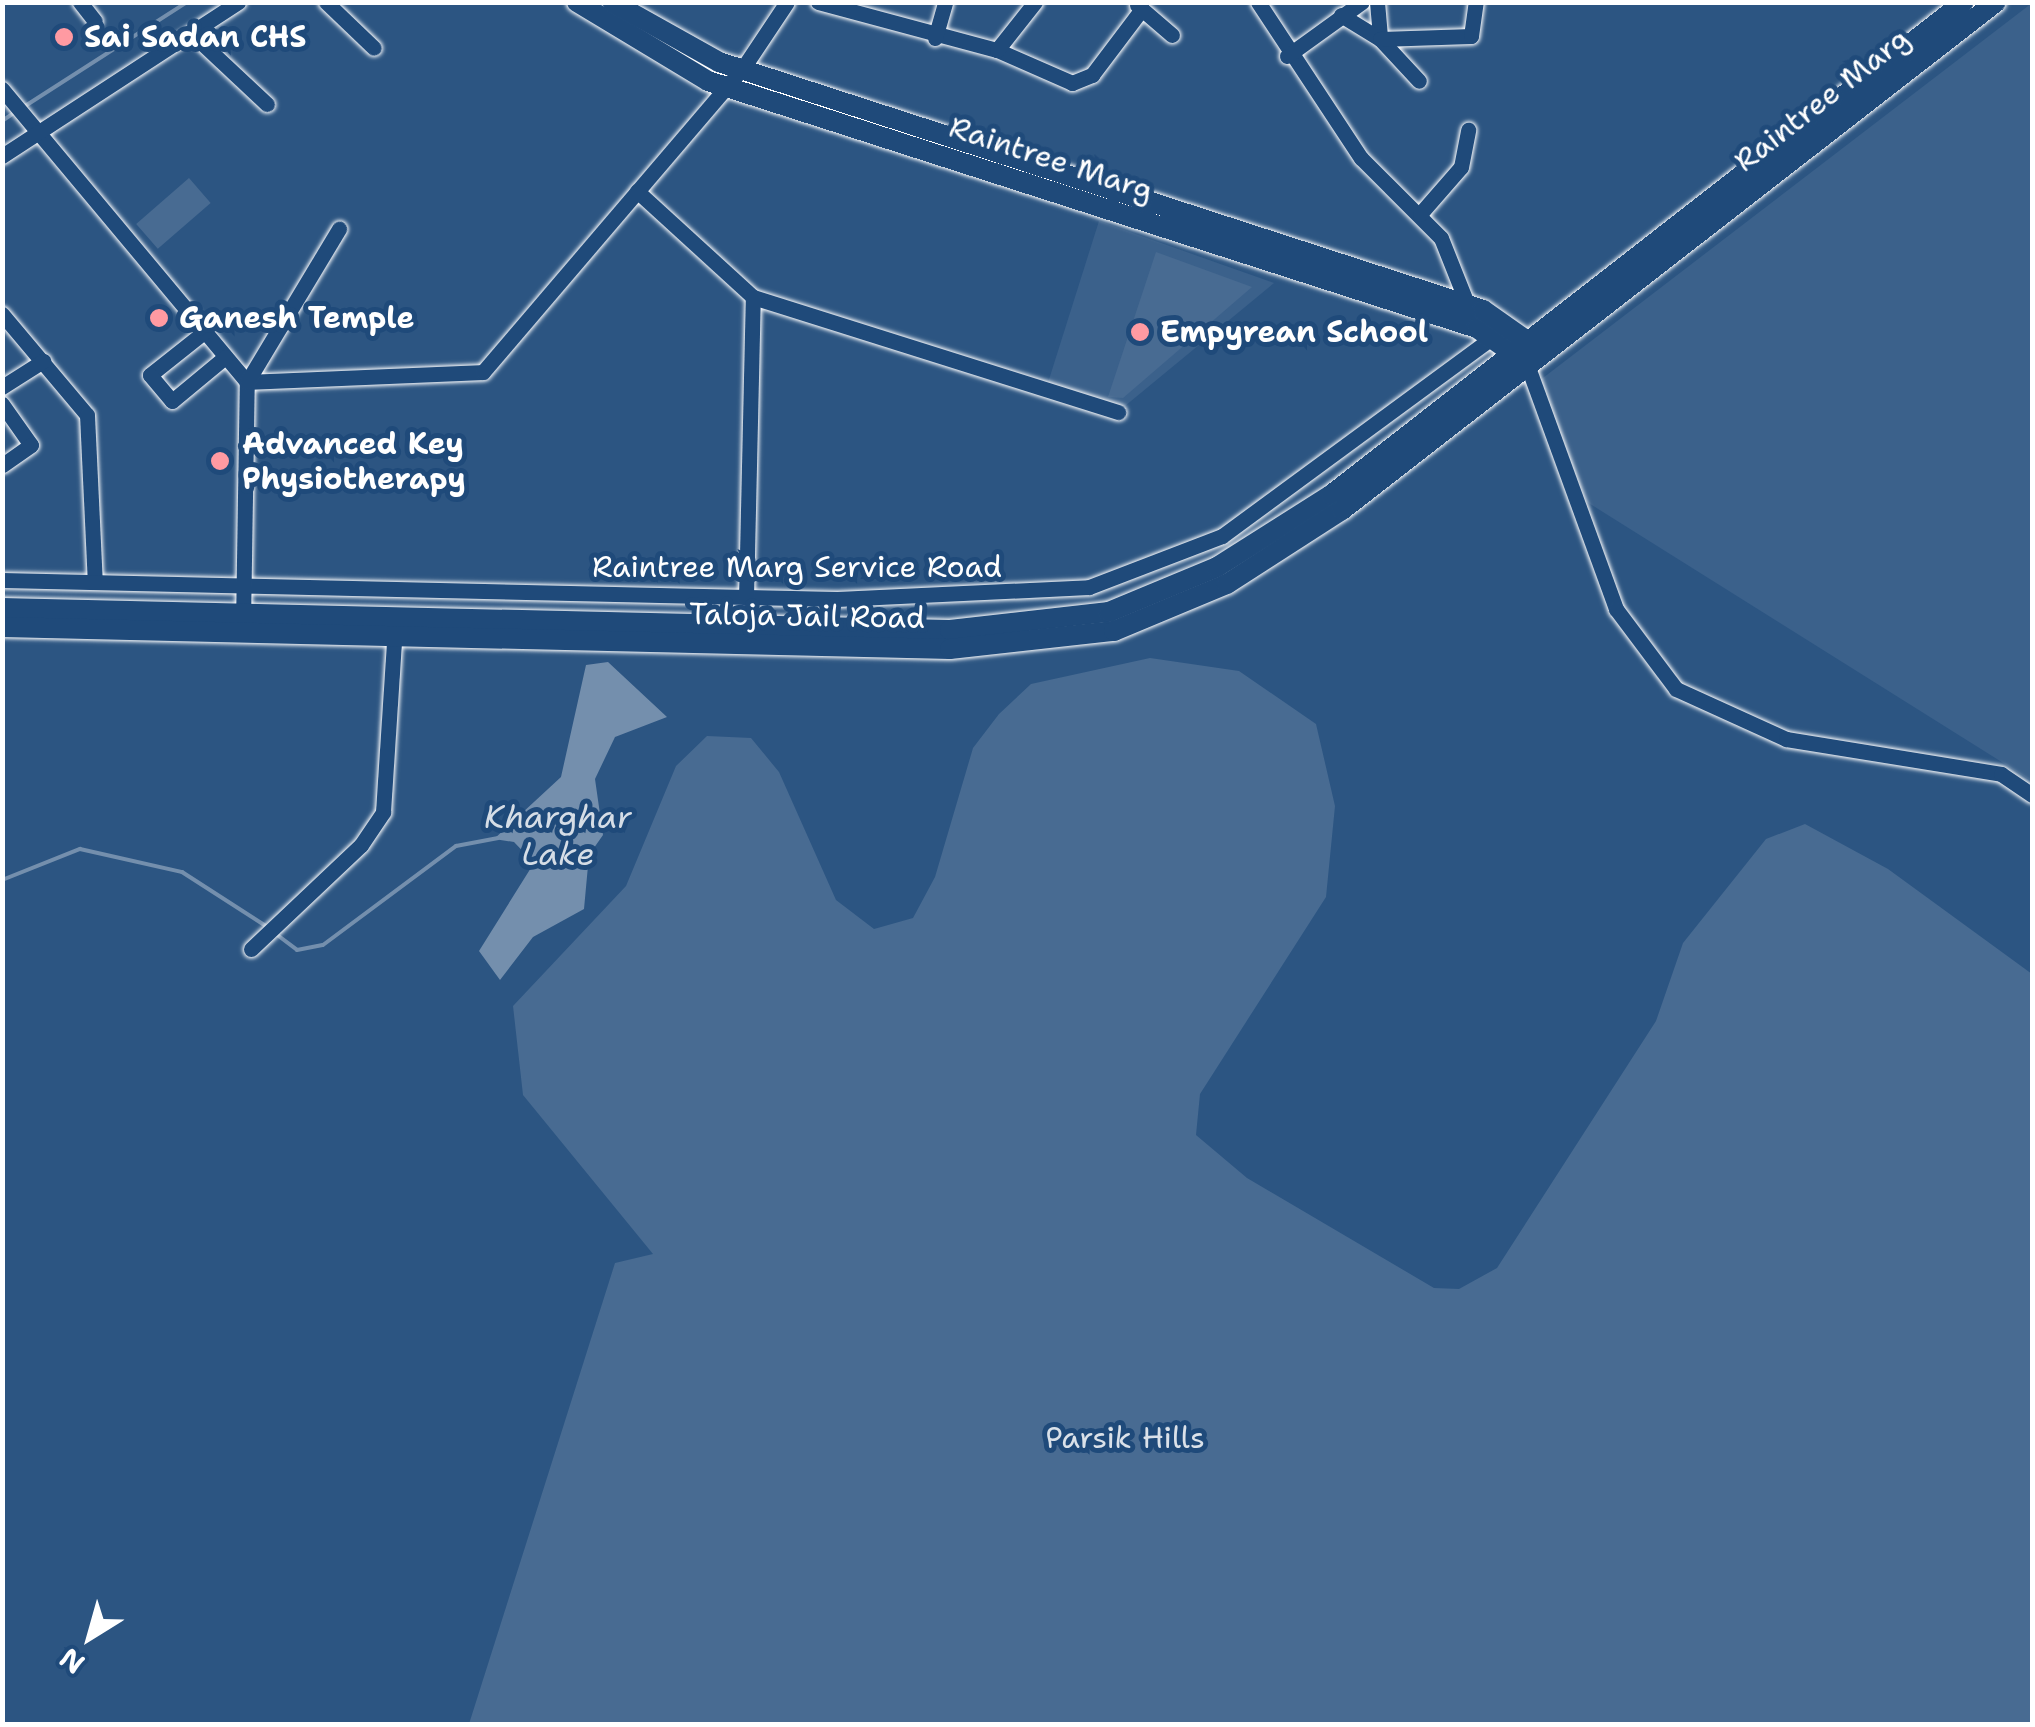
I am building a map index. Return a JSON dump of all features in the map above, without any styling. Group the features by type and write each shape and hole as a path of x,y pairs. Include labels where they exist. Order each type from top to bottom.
{"main road":[{"name":"Raintree Marg","path":"576,2 722,86 1469,315"},
{"name":"Raintree Marg","path":"612,2 743,68 1469,315 1503,329 1530,354"},
{"name":"Raintree Marg","path":"1530,354 1964,2"},
{"name":"Raintree Marg","path":"1530,354 1996,2"},
{"name":"Taloja Jail Road","path":"2,627 243,624 950,649 1114,631 1190,603 1298,540 1530,354"},
{"name":"Taloja Jail Road","path":"2,608 243,624"}],"street":[{"path":"80,2 95,21"},
{"path":"2,156 35,129 238,2"},
{"path":"326,2 374,48"},
{"path":"5,92 247,382 469,380 637,191 722,86 743,68 788,2"},
{"path":"818,2 935,38 997,50 1081,82 1138,6 1172,35"},
{"path":"935,38 944,2"},
{"path":"997,50 1035,2"},
{"path":"1258,2 1288,56 1361,158 1420,214 1469,315"},
{"path":"1288,56 1362,2"},
{"path":"1377,2 1380,39"},
{"path":"1380,39 1471,36 1476,2"},
{"path":"1341,15 1380,39 1419,81"},
{"path":"191,33 267,104"},
{"path":"1420,214 1461,166 1468,130"},
{"path":"637,191 754,297 1118,412"},
{"path":"243,624 247,382 339,228"},
{"path":"746,598 754,297"},
{"path":"2,314 90,423 95,582"},
{"name":"Raintree Marg Service Road","path":"2,580 746,598 1002,598 1158,567 1300,487 1503,329"},
{"path":"204,332 150,375 172,401 225,357"},
{"path":"186,344 208,370"},
{"path":"1530,354 1616,609 1676,689 1786,739 1984,771 2032,795"},
{"path":"2,388 43,361"},
{"path":"2,404 31,445 2,465"},
{"path":"251,949 361,845 383,812 395,628"}],"shaded area":[{"path":"2032,3 2032,781 1587,502 1539,381"},
{"name":"Empyrean School","path":"1099,221 1274,283 1125,406 1105,408 1046,389"}],"green space":[{"path":"189,178 211,203 158,249 136,224"},
{"path":"1156,252 1252,287 1123,398 1108,397"},
{"name":"Parsik Hills","path":"1150,658 1239,671 1316,724 1335,806 1326,897 1200,1094 1196,1135 1247,1178 1434,1288 1459,1289 1497,1268 1656,1021 1683,943 1766,839 1805,824 1888,869 2032,974 2032,1724 469,1724 615,1263 653,1254 523,1095 513,1006 626,886 676,766 707,736 751,738 779,772 836,900 874,929 913,918 935,877 973,748 999,714 1031,684"}],"water":[{"name":"Kharghar Lake","path":"608,662 667,717 615,737 595,779 603,835 589,855 584,909 533,937 500,980 479,951 534,863 514,842 494,839 561,777 586,665"}],"waterway":[{"path":"22,108 187,2"},
{"path":"2,121 14,113"},
{"path":"276,934 297,950 323,945 456,846 498,838"},
{"path":"2,880 80,849 182,872 269,928"}],"place":[{"name":"Sai Sadan CHS","path":"64,37"},
{"name":"Ganesh Temple","path":"159,318"},
{"name":"Empyrean School","path":"1140,332"},
{"name":"Advanced Key Physiotherapy","path":"220,461"}]}
